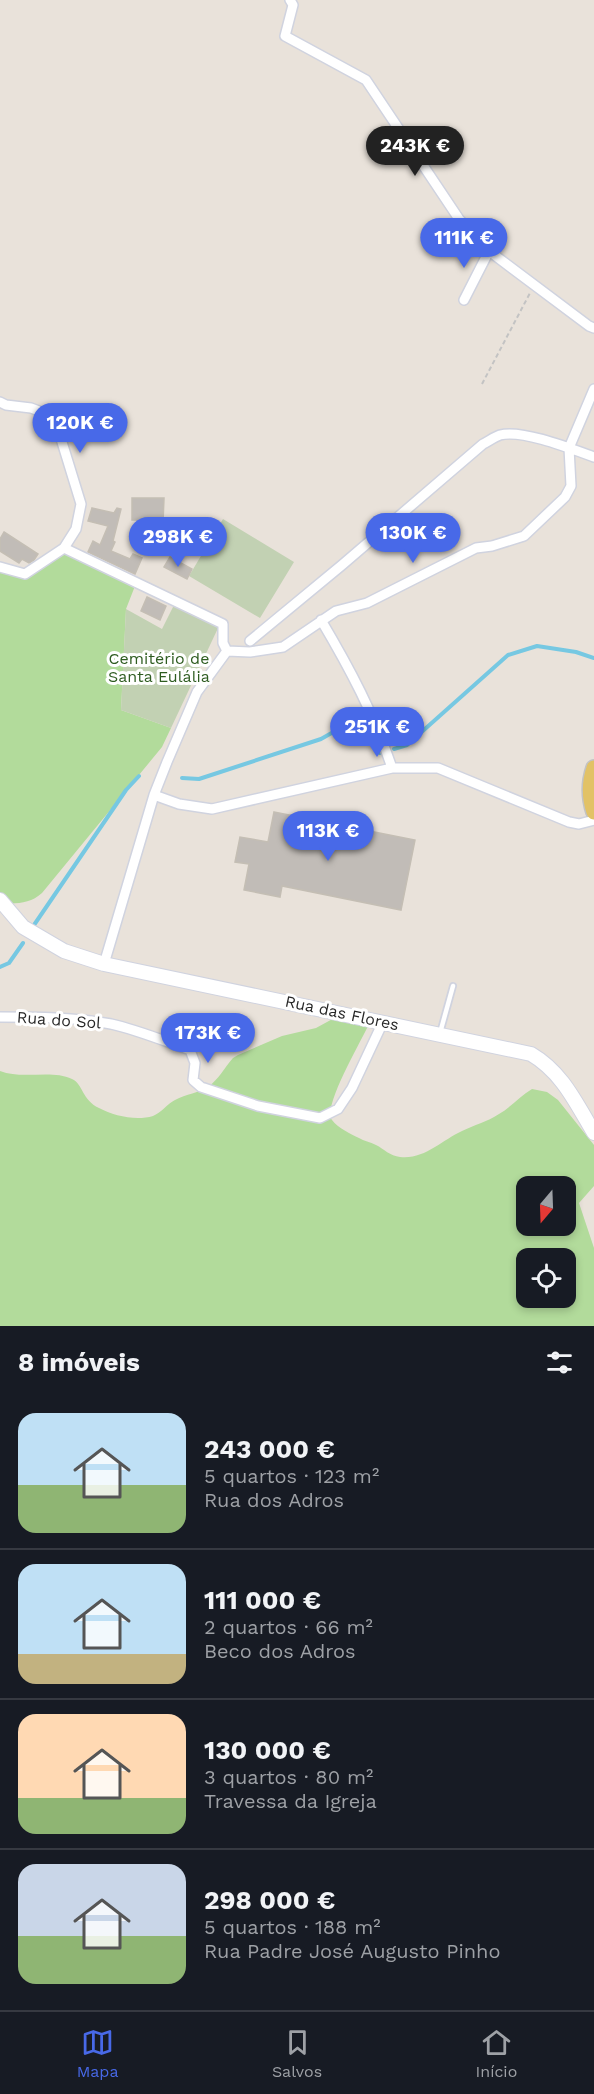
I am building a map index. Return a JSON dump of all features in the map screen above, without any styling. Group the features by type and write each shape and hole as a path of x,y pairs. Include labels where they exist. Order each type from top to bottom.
{"main road":[{"path":"594,768 590,799 594,812"}],"street":[{"path":"291,3 285,36 366,80 459,219 489,251 594,328"},
{"path":"464,300 489,251"},
{"path":"227,651 250,652 283,647 336,611 367,603 476,548 492,546 524,536 566,497 571,486 569,448 594,389"},
{"path":"0,402 6,405 31,408 47,414 58,429 81,504 76,529 64,548 25,574 0,567"},
{"path":"250,641 483,444 499,435 511,434 541,440 594,456"},
{"path":"64,548 224,624 223,643 227,651"},
{"path":"321,620 353,674 376,722 392,768"},
{"path":"104,964 154,795 197,692 227,651"},
{"path":"154,795 179,804 212,809 392,768 438,768 564,821 579,824 594,820"},
{"name":"Rua das Flores","path":"0,900 23,927 64,951 104,964 531,1054 544,1062 563,1083 594,1133"},
{"name":"Rua do Sol","path":"0,1017 69,1018 112,1024 141,1033 190,1050 195,1063 193,1080 201,1087 258,1106 320,1118 338,1109 352,1088 382,1022"}],"lane":[{"path":"440,1034 453,986"}],"path":[{"path":"482,384 534,285"}],"green space":[{"path":"223,519 294,562 260,618 189,576"},
{"path":"63,552 135,586 126,609 121,710 171,728 162,747 42,893 22,903 0,903 0,570 25,578"},
{"name":"Cemitério de Santa Eulália","path":"174,605 219,626 171,728 121,710 126,609 162,629"},
{"path":"338,1016 369,1024 337,1088 330,1113 332,1120 341,1128 396,1156 409,1157 425,1152 462,1131 494,1117 532,1089 547,1092 558,1100 594,1145 594,1186 579,1203 594,1248 594,1326 0,1326 0,1071 18,1075 64,1076 76,1081 93,1105 125,1117 140,1118 156,1115 175,1100 209,1086 233,1058 282,1036 316,1028"}],"building":[{"path":"132,498 164,498 163,523 158,523 158,549 140,549 141,520 132,520"},
{"path":"92,508 114,513 117,508 121,509 113,541 115,542 111,551 130,559 133,554 142,558 135,574 88,552 93,541 100,545 108,526 88,521"},
{"path":"4,532 38,554 34,560 29,563 22,559 19,563 0,551 0,539"},
{"path":"170,557 192,569 187,579 164,567"},
{"path":"147,597 166,606 160,620 141,611"},
{"path":"274,812 415,840 401,910 282,886 280,897 244,890 249,864 235,862 240,837 268,842"}],"waterway":[{"path":"394,749 407,745 508,655 537,646 576,652 594,658"},
{"path":"182,778 199,779 321,739 365,714 380,753"},
{"path":"34,925 126,790 139,776"},
{"path":"0,967 9,963 23,943"}]}
